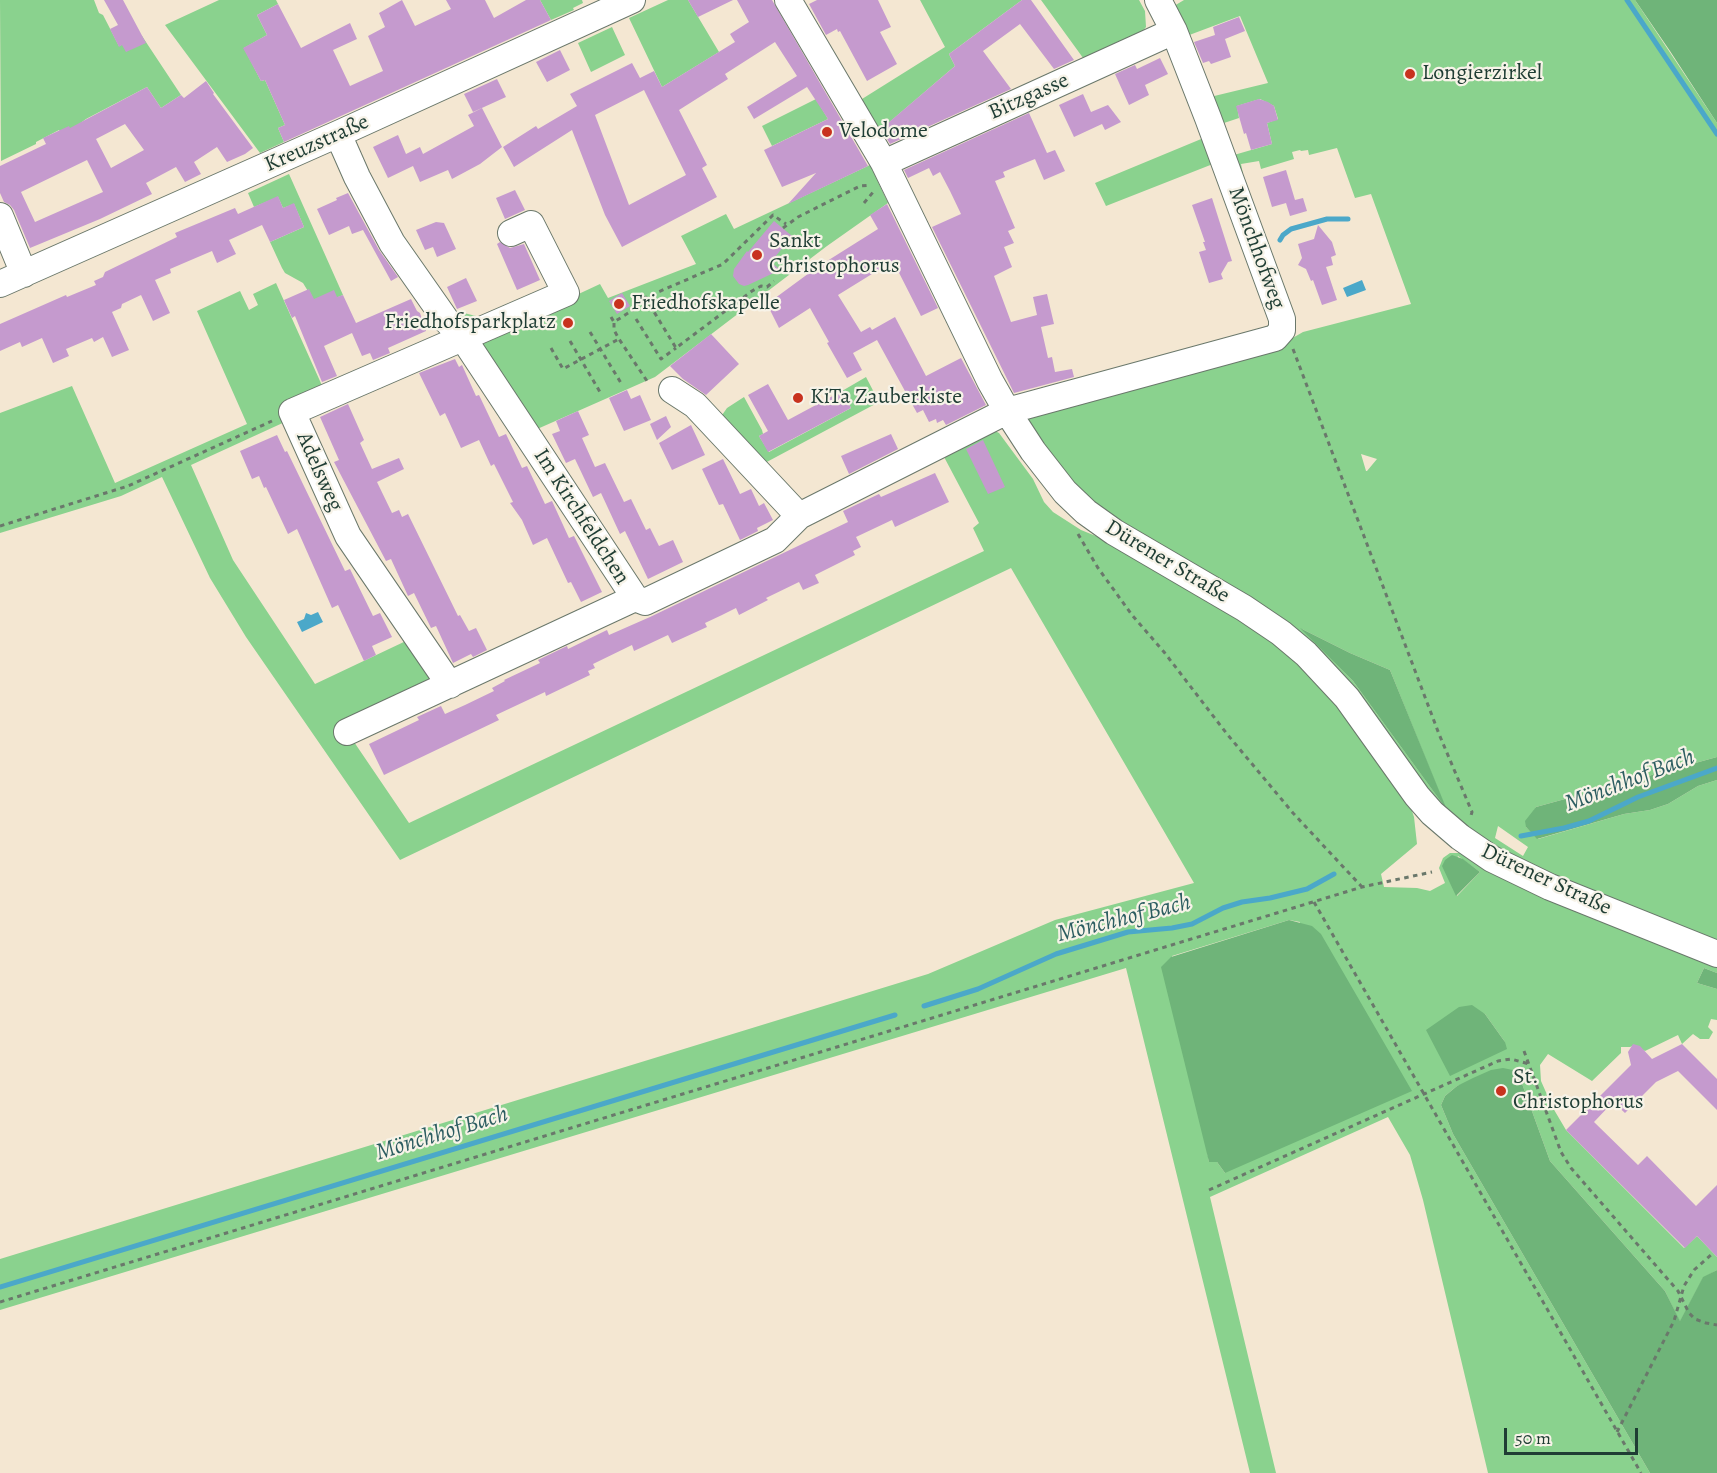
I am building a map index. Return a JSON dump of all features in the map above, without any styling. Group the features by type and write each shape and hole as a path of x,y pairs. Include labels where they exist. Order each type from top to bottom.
{"street":[{"name":"Kreuzstraße","path":"0,284 632,0"},
{"name":"Dürener Straße","path":"788,0 884,163 990,381 1007,411 1052,478 1086,512 1126,540 1244,608 1281,633 1306,654 1351,703 1408,785 1432,813 1455,834 1492,859 1515,870 1582,900 1717,954"},
{"name":"Mönchhofweg","path":"1007,411 1268,342 1281,333 1282,320 1227,168 1174,31 1158,0"},
{"name":"Bitzgasse","path":"884,163 1174,31"},
{"name":"Im Kirchfeldchen","path":"338,134 357,177 392,243 446,320 463,338 635,598 645,602 775,540 799,516 1007,411"},
{"path":"0,216 24,274"},
{"path":"463,338 566,293 531,224 511,233"},
{"name":"Adelsweg","path":"450,685 348,536 292,412 463,338"},
{"path":"672,390 695,405 799,516"},
{"path":"347,732 635,598"}],"path":[{"path":"614,322 633,310 634,302 723,264 773,215 784,226 860,186 872,185 874,189"},
{"path":"636,319 661,359 752,291 761,286 766,287 774,281"},
{"path":"645,297 676,348"},
{"path":"611,316 614,330 646,381"},
{"path":"1282,320 1439,734 1472,812 1469,820 1455,834"},
{"path":"590,332 621,383"},
{"path":"551,348 563,369 619,339"},
{"path":"570,341 600,392"},
{"path":"0,526 128,486 292,412"},
{"path":"1077,532 1098,568 1132,615 1227,734 1293,813 1362,887"},
{"path":"0,1302 1362,887 1432,872"},
{"path":"1314,902 1641,1473"},
{"path":"1524,1051 1561,1152 1571,1168 1678,1291 1689,1313 1695,1319 1717,1325"},
{"path":"1209,1190 1498,1061 1511,1059 1529,1064"},
{"path":"1617,1432 1674,1321 1688,1278 1713,1252"}],"green space":[{"path":"0,0 94,0 99,13 103,15 119,46 142,36 181,95 161,108 147,87 86,119 63,136 59,130 1,161"},
{"path":"219,0 276,0 278,4 257,15 267,35 244,48 261,81 265,80 285,125 278,128 284,142 260,153 165,25"},
{"path":"540,0 582,0 583,3 573,8 574,10 551,20"},
{"path":"668,0 688,0 719,52 662,87 629,18"},
{"path":"920,0 1022,0 949,54 955,66 879,131 862,99 945,47"},
{"path":"1041,0 1139,0 1145,11 1146,27 1137,38 1086,62"},
{"path":"1184,0 1635,0 1717,123 1717,757 1536,807 1526,827 1538,839 1624,814 1650,810 1668,804 1698,786 1717,780 1717,945 1501,854 1444,813 1355,694 1091,506 1026,429 1025,413 1284,343 1303,332 1411,304 1371,194 1355,198 1337,148 1309,155 1308,150 1292,152 1294,159 1261,169 1259,161 1241,164 1243,174 1234,176 1227,157 1272,144 1267,123 1278,119 1274,106 1260,99 1237,106 1239,118 1221,124 1206,98 1268,83 1240,16 1184,37 1169,9","holes":["1361,454 1377,459 1367,471 1366,471","1302,629 1390,670 1445,807 1353,681","1498,826 1528,847 1523,856 1495,838"]},
{"path":"1635,0 1717,0 1717,123 1670,51"},
{"path":"612,27 625,55 591,72 578,43"},
{"path":"816,99 828,119 772,146 762,126"},
{"path":"1206,137 1218,162 1106,206 1095,183"},
{"path":"870,165 888,203 827,246 655,377 535,430 456,311 512,325 600,284 608,298 696,264 681,236 726,214 734,229"},
{"path":"289,174 343,295 317,306 303,283 285,273 270,242 304,227 294,204 283,208 278,197 254,207 248,193"},
{"path":"276,283 324,390 287,421 191,465 233,560 315,684 408,640 432,676 426,685 352,739 409,823 984,551 973,528 979,523 943,455 995,431 999,433 1033,479 1044,502 1053,512 1081,530 1128,549 1196,588 1312,671 1410,805 1414,817 1417,844 1381,874 1384,887 1417,888 1430,891 1445,883 1439,868 1443,858 1450,853 1466,853 1717,965 1717,973 1704,968 1697,983 1717,989 1717,1020 1711,1019 1708,1027 1713,1032 1709,1039 1700,1039 1693,1034 1682,1044 1678,1035 1645,1051 1635,1045 1621,1047 1621,1053 1592,1081 1548,1054 1540,1065 1541,1081 1566,1130 1684,1248 1697,1236 1717,1257 1717,1270 1703,1278 1680,1322 1665,1291 1550,1161 1520,1078 1513,1070 1457,1086 1445,1096 1441,1105 1453,1134 1650,1473 1488,1473 1423,1200 1410,1155 1388,1117 1210,1197 1276,1473 1250,1473 1126,968 0,1310 0,1259 928,974 1055,920 1194,883 1011,568 400,860 246,637 210,578 162,477 121,496 0,533 0,413 72,386 115,483 247,424 197,311 240,291 249,310 258,305 253,294","holes":["1458,856 1480,872 1457,896 1450,880","1289,920 1300,922 1225,1173 1217,1162 1209,1162 1172,956","1459,1008 1485,1014 1505,1042"]},
{"path":"866,377 879,402 763,464 720,418 727,408 744,397 762,430 763,434 759,436 769,452 851,408 842,391"},
{"path":"1300,628 1390,670 1447,810 1353,681"},
{"path":"1717,757 1717,780 1698,786 1668,804 1537,839 1526,827 1525,821 1536,807"},
{"path":"1452,855 1463,859 1480,872 1456,896 1442,866 1445,860"},
{"path":"1289,920 1312,926 1321,934 1412,1091 1225,1173 1217,1162 1209,1162 1161,967 1171,957"},
{"path":"1704,968 1717,973 1717,989 1697,983"},
{"path":"1472,1005 1485,1014 1505,1042 1507,1049 1450,1076 1426,1030 1459,1007"},
{"path":"1503,1068 1513,1070 1520,1078 1550,1161 1665,1291 1680,1321 1703,1277 1717,1270 1717,1473 1650,1473 1453,1134 1441,1105 1445,1096 1457,1086 1473,1078 1491,1070"}],"water":[{"path":"1362,280 1366,290 1347,297 1343,288"},
{"path":"318,612 323,622 302,632 297,622 304,619 306,613 311,615"}],"building":[{"path":"104,0 123,0 146,43 126,52 122,45 119,47 110,29 118,25"},
{"path":"402,0 415,26 451,9 446,0 485,0 494,18 526,0 540,0 551,20 284,142 278,128 285,125 265,80 261,81 243,48 267,35 257,15 278,4 301,48 350,23 357,39 333,50 350,86 383,71 368,36 385,27 379,13"},
{"path":"688,0 733,0 698,17"},
{"path":"737,0 772,0 868,166 788,204 816,173 782,187 764,150 828,119 807,87 754,119 747,107 797,76 775,42 725,74 728,79 679,110 707,165 702,168 717,197 622,247 605,215 572,130 514,167 503,147 536,126 538,129 577,106 570,94 632,63 640,78 654,71 662,87 735,42 730,34 749,22","holes":["644,90 686,175 629,205 595,115"]},
{"path":"817,0 878,0 891,27 880,32 897,64 867,81 840,31 838,32 837,29 826,35 809,4"},
{"path":"1022,0 1031,0 1074,60 1054,69 1020,24 983,51 1011,89 890,144 881,129 955,66 949,54"},
{"path":"1239,17 1245,31 1225,39 1231,57 1211,64 1209,61 1203,63 1194,42 1215,35 1213,27"},
{"path":"560,50 570,70 547,82 536,62"},
{"path":"1160,58 1168,74 1145,85 1149,95 1129,105 1115,74 1135,65 1137,69"},
{"path":"497,79 506,97 473,112 464,94"},
{"path":"206,81 253,148 227,162 217,147 194,162 201,174 185,182 176,167 146,183 152,194 100,219 30,248 14,210 4,202 0,193 0,166 46,144 43,138 69,126 70,128 147,87 161,108 181,95 184,98","holes":["125,124 144,150 111,168 96,139","87,160 103,192 35,222 21,192"]},
{"path":"1083,94 1091,112 1108,105 1121,122 1105,130 1102,124 1074,137 1059,105"},
{"path":"1259,99 1274,106 1278,120 1267,123 1272,144 1251,150 1236,106"},
{"path":"482,108 502,147 480,164 452,179 448,170 420,182 413,166 388,178 373,147 398,135 406,154 420,147 423,154 474,126 468,115"},
{"path":"1029,113 1047,153 1055,150 1065,171 1044,180 1035,159 1003,172 1005,177 995,181 1015,228 1008,231 1014,243 1004,247 1012,267 994,276 1011,322 1037,315 1033,297 1047,294 1054,324 1041,327 1048,358 1052,357 1055,372 1072,369 1074,377 1014,393 932,227 961,214 950,191 940,172 933,176 929,168 908,178 904,170"},
{"path":"1286,170 1295,200 1303,198 1307,211 1290,216 1286,203 1272,207 1263,177"},
{"path":"515,190 525,210 505,219 496,198"},
{"path":"348,193 379,250 398,277 391,281 363,230 352,234 349,226 329,235 317,209"},
{"path":"278,196 283,208 294,203 304,227 270,242 262,225 229,240 236,254 217,263 212,251 170,269 171,273 155,280 170,313 153,321 141,295 122,304 121,308 112,312 129,350 112,357 103,337 94,342 92,338 66,349 69,356 53,363 42,338 22,347 20,342 0,351 0,324 66,295 67,297 96,285 94,281 103,277 105,272 177,237 175,233 235,208 238,214"},
{"path":"1212,198 1232,261 1228,262 1221,274 1223,279 1209,283 1199,252 1206,250 1203,242 1205,242 1192,205"},
{"path":"887,204 938,308 921,316 893,261 838,295 861,332 870,327 872,330 895,317 926,376 961,358 986,405 946,425 943,420 937,423 936,419 929,422 923,410 917,413 877,340 853,353 862,370 847,378 810,308 779,328 767,304 816,268 878,229 870,215"},
{"name":"Sankt Christophorus","path":"774,221 792,236 771,262 780,270 748,285 739,284 733,276 734,269"},
{"path":"436,222 444,223 456,249 437,257 433,247 425,250 416,230"},
{"path":"1318,225 1332,242 1336,255 1331,257 1333,265 1326,267 1337,300 1322,305 1313,280 1311,281 1306,269 1298,265 1302,258 1298,244 1314,239"},
{"path":"500,242 510,248 524,244 540,280 517,290 497,244"},
{"path":"466,278 477,301 457,309 447,287"},
{"path":"309,289 314,299 334,290 337,297 343,295 356,323 411,299 420,313 426,331 388,348 390,353 373,360 370,353 362,356 352,333 324,346 337,376 322,382 295,316 292,318 284,300"},
{"name":"Friedhofskapelle","path":"622,293 630,306 617,314 609,301"},
{"path":"711,334 739,364 706,395 683,379 670,366"},
{"path":"455,359 459,367 462,365 476,396 479,395 499,437 506,434 522,468 527,466 545,504 552,501 569,538 574,536 602,592 581,602 571,582 568,583 547,538 533,545 522,520 510,503 513,502 494,464 491,466 479,440 461,448 445,413 440,416 419,373"},
{"path":"768,384 788,420 842,391 851,408 768,452 759,436 768,431 748,395"},
{"path":"627,390 631,399 640,395 651,420 624,431 609,398"},
{"path":"348,404 364,440 360,443 372,469 399,458 404,469 377,482 392,513 399,510 402,517 408,514 458,616 460,615 469,631 476,628 487,650 473,657 471,654 453,663 436,626 431,628 414,593 408,596 391,559 386,561 334,462 339,460 320,417"},
{"path":"578,411 589,435 582,438 595,467 605,463 624,502 631,499 646,530 650,528 659,546 673,540 683,562 648,579 625,531 620,534 601,493 593,497 575,459 566,463 552,434 560,431 556,421"},
{"path":"666,416 671,427 657,440 650,424"},
{"path":"691,425 705,455 672,470 659,443"},
{"path":"891,434 898,449 849,474 841,456"},
{"path":"277,435 345,571 350,569 373,616 380,613 392,637 372,646 376,655 364,661 338,605 332,608 297,529 288,534 266,487 264,488 259,476 252,479 240,451"},
{"path":"983,440 1005,487 988,494 966,449"},
{"path":"723,459 740,494 751,489 759,506 764,503 773,520 740,540 723,504 719,505 702,469"},
{"path":"935,473 949,502 895,527 892,520 856,537 861,547 853,551 855,555 815,575 819,583 803,590 799,582 766,598 768,600 739,615 736,608 705,623 707,627 672,643 668,635 634,651 632,645 593,664 595,668 588,671 590,675 546,696 545,692 496,715 499,720 384,775 369,744 419,720 417,717 441,706 445,714 465,705 494,691 492,688 504,680 540,663 538,660 567,646 568,649 607,630 609,635 650,617 848,522 843,511 879,494 881,497"},
{"path":"1633,1044 1640,1046 1652,1059 1682,1044 1717,1079 1717,1110 1678,1071 1656,1082 1625,1113 1613,1102 1594,1122 1638,1165 1647,1156 1696,1206 1717,1185 1717,1257 1697,1236 1685,1248 1566,1130 1631,1065 1628,1052"}],"waterway":[{"path":"1627,0 1717,134"},
{"path":"1280,240 1291,229 1327,219 1348,219"},
{"name":"Mönchhof Bach","path":"1521,836 1589,821 1638,797 1717,768"},
{"name":"Mönchhof Bach","path":"924,1006 978,989 1056,954 1128,932 1192,924 1223,908 1242,902 1307,889 1334,874"},
{"name":"Mönchhof Bach","path":"0,1287 895,1015"}],"place":[{"name":"Longierzirkel","path":"1410,74"},
{"name":"Velodome","path":"827,132"},
{"name":"Sankt Christophorus","path":"757,255"},
{"name":"Friedhofskapelle","path":"619,304"},
{"name":"Friedhofsparkplatz","path":"568,323"},
{"name":"KiTa Zauberkiste","path":"798,398"},
{"name":"St. Christophorus","path":"1501,1091"}]}
